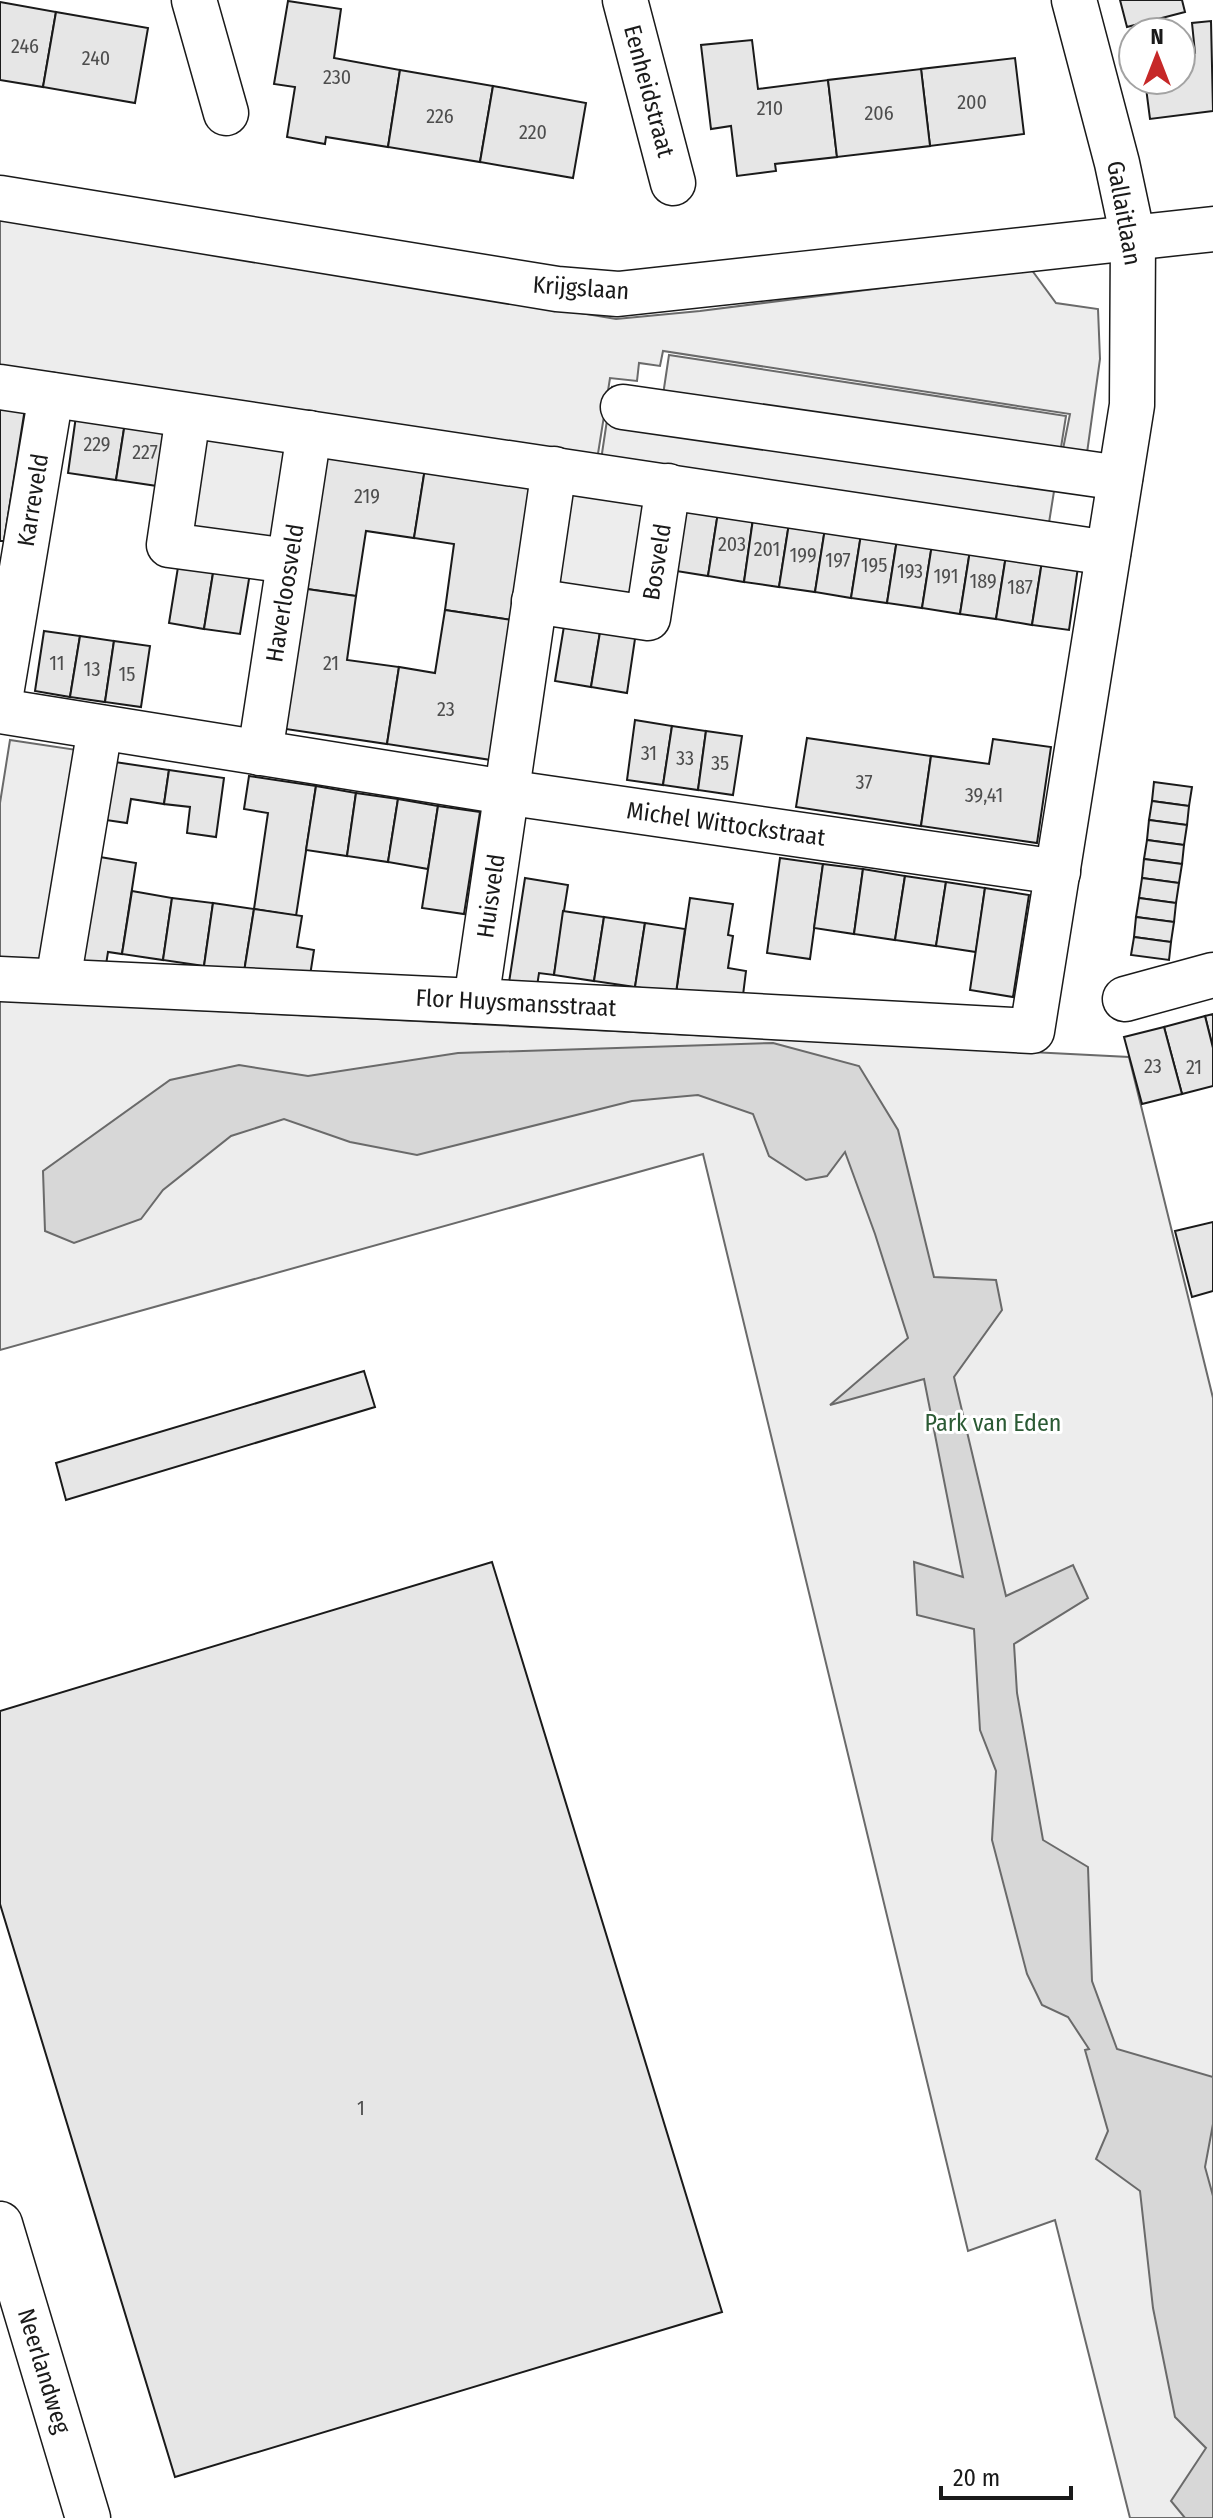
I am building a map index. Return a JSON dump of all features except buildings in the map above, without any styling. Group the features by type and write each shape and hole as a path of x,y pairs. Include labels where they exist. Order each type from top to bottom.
{"street":[{"path":"194,0 226,113"},
{"name":"Eenheidstraat","path":"625,0 673,183"},
{"name":"Gallaitlaan","path":"1074,0 1117,163 1133,238 1133,387 1120,478"},
{"name":"Krijgslaan","path":"0,198 557,289 618,294 1213,229"},
{"path":"0,387 1108,553"},
{"name":"Karreveld","path":"0,700 51,395"},
{"path":"623,407 1120,478 1058,872"},
{"path":"188,416 169,545 289,561"},
{"name":"Haverloosveld","path":"260,753 309,433"},
{"path":"505,792 554,469"},
{"name":"Bosveld","path":"534,601 648,618 668,486"},
{"name":"Michel Wittockstraat","path":"0,711 505,792 1058,872"},
{"path":"58,981 100,728"},
{"name":"Huisveld","path":"476,1001 505,792"},
{"name":"Flor Huysmansstraat","path":"0,979 1032,1031 1058,872"},
{"path":"1125,999 1213,975"},
{"name":"Neerlandweg","path":"0,2224 88,2518"}],"shaded area":[{"path":"0,215 616,319 1031,269 1056,303 1098,309 1100,359 1087,453 1063,449 1070,414 663,351 660,366 639,363 637,381 610,378 597,460 0,368"},
{"path":"669,355 1066,416 1048,529 601,460 612,387 663,395"},
{"path":"202,429 293,442 278,546 186,533"},
{"path":"562,483 653,496 637,602 545,588"},
{"path":"10,740 77,750 45,963 0,958 0,803"},
{"name":"Park van Eden","path":"0,1000 1129,1057 1213,1398 1213,2518 1130,2518 1055,2220 968,2251 703,1154 0,1350"},
{"path":"773,1043 859,1066 898,1130 934,1277 996,1280 1002,1310 954,1377 1006,1596 1073,1565 1088,1598 1014,1644 1017,1693 1043,1840 1088,1867 1092,1981 1117,2049 1213,2077 1213,2124 1205,2167 1213,2196 1213,2518 1185,2518 1171,2501 1206,2448 1175,2417 1153,2308 1140,2191 1096,2159 1108,2131 1085,2050 1089,2049 1068,2017 1042,2005 1027,1974 992,1840 996,1771 980,1730 974,1629 917,1615 914,1562 963,1577 924,1379 830,1405 908,1338 845,1152 827,1176 806,1180 769,1156 753,1114 698,1095 632,1101 417,1155 350,1142 284,1119 231,1136 163,1190 141,1219 74,1243 45,1231 43,1171 170,1080 239,1065 308,1076 458,1053"}]}
